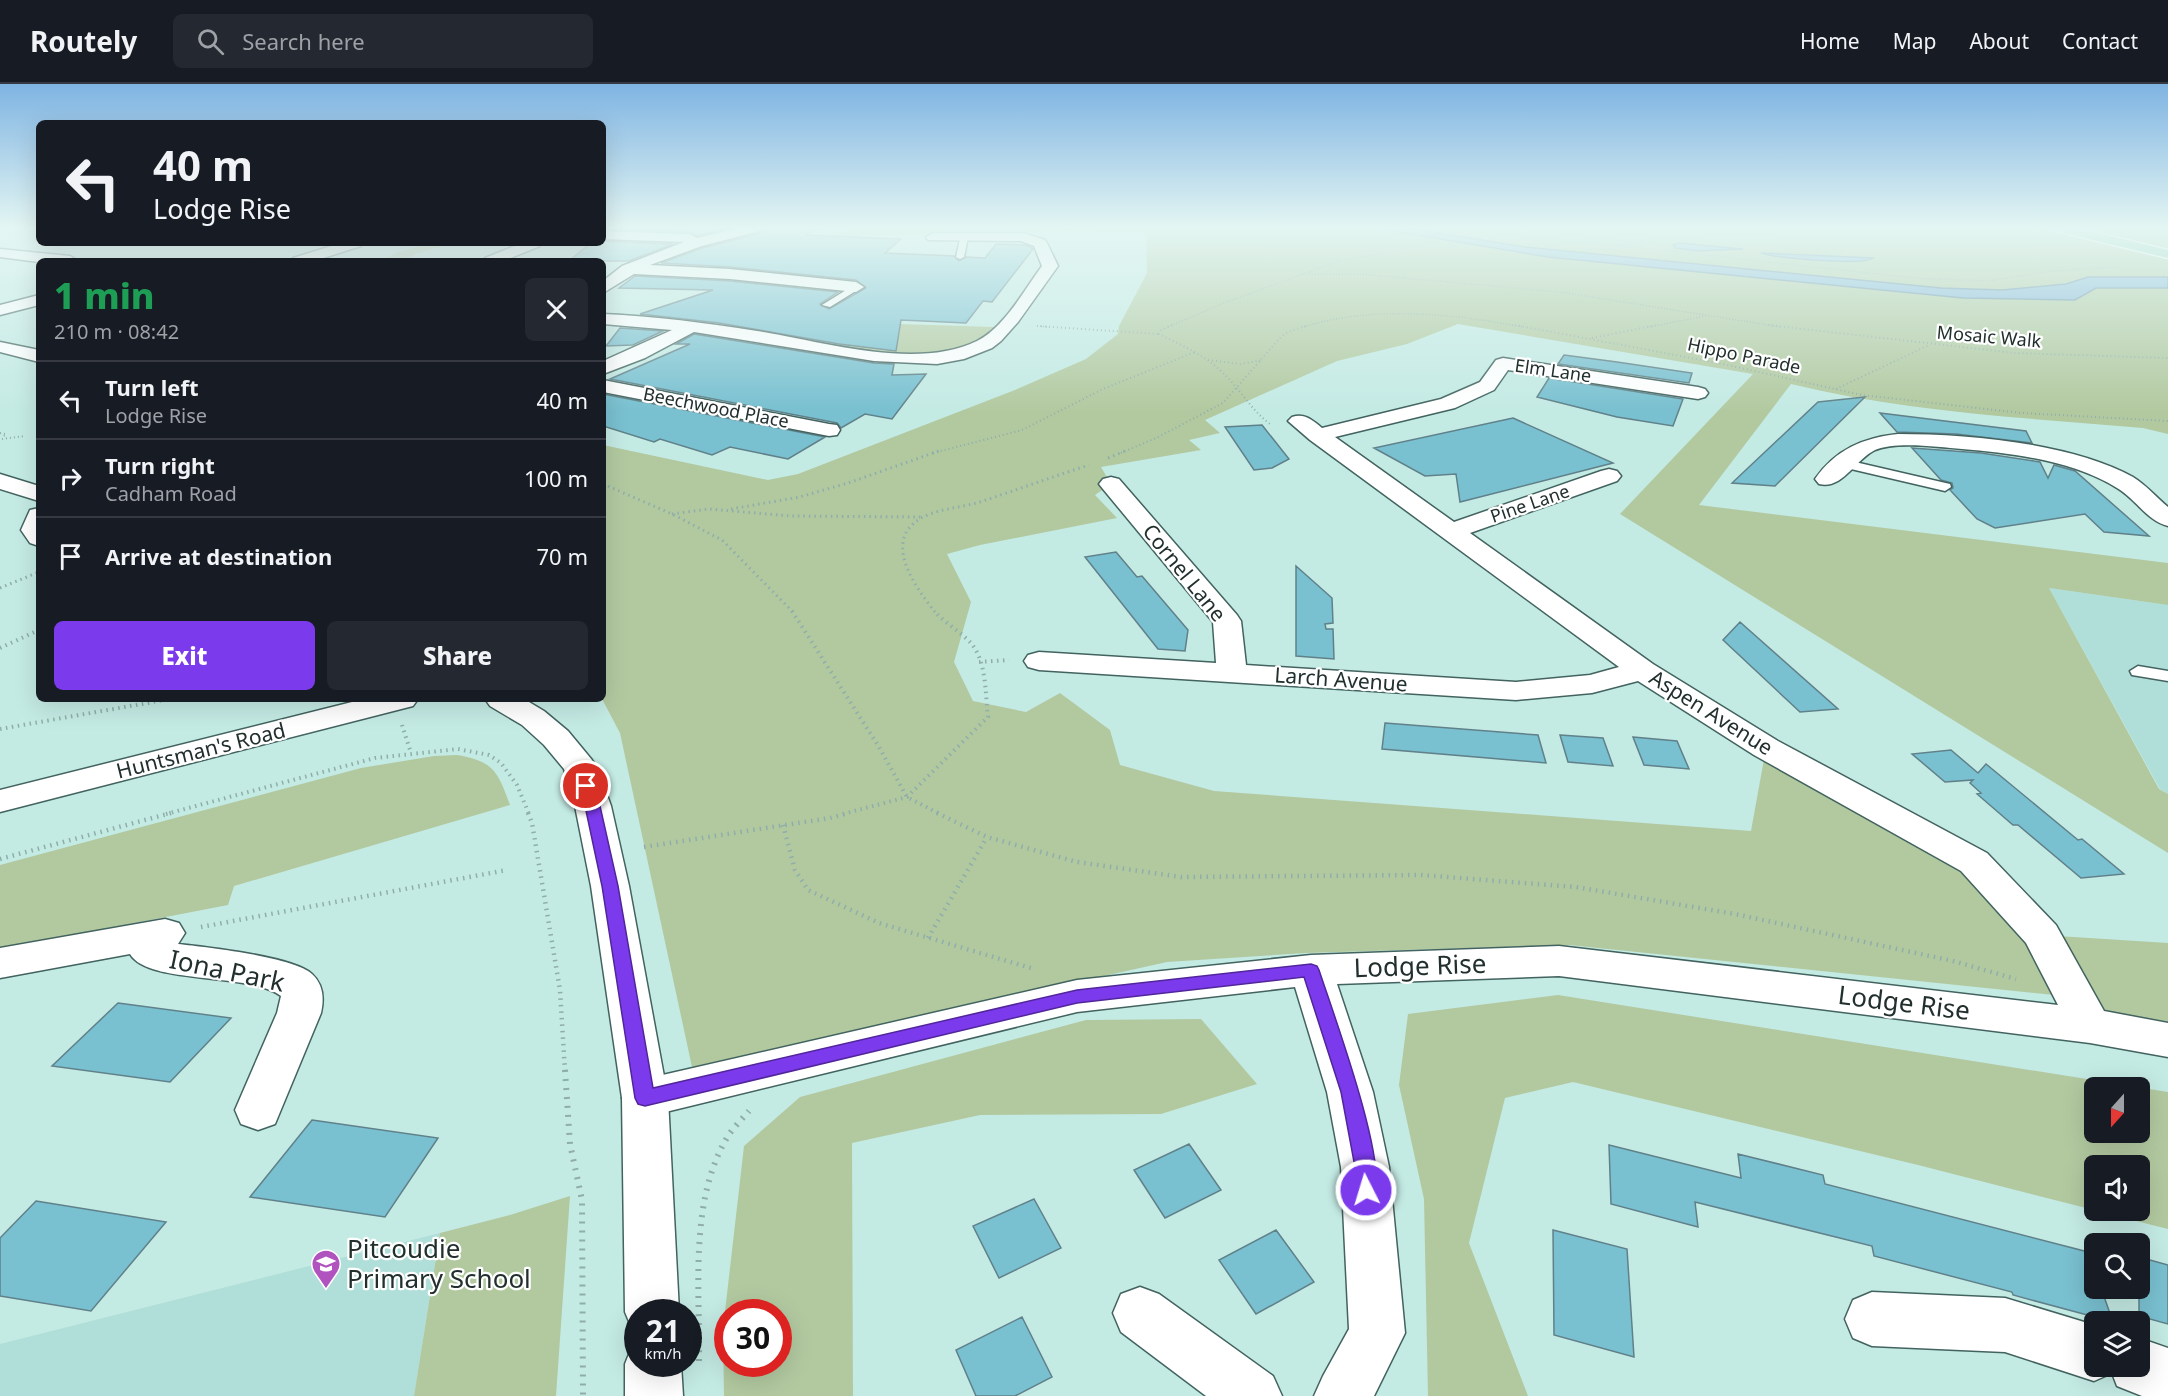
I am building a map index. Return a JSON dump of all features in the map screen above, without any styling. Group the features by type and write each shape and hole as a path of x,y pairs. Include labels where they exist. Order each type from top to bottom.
{"street":[{"path":"606,319 693,326 881,357 923,358 967,353 987,343 1004,327 1033,288"},
{"path":"0,310 36,301"},
{"name":"Beechwood Place","path":"606,367 638,354 693,326"},
{"path":"0,347 36,355"},
{"name":"Elm Lane","path":"1309,428 1448,404 1487,386 1503,364 1698,393"},
{"name":"Beechwood Place","path":"606,387 829,430"},
{"name":"Aspen Avenue","path":"1309,428 1642,670 1766,748 1974,862 2042,935 2082,1011"},
{"path":"1835,471 1873,443 1927,441 2020,450 2080,464 2126,483 2168,519"},
{"name":"Cornel Lane","path":"1104,469 1227,621 1232,673"},
{"name":"Pine Lane","path":"1451,531 1609,476"},
{"path":"0,481 36,493"},
{"name":"Larch Avenue","path":"1039,661 1516,691 1592,684 1642,670"},
{"name":"Huntsman's Road","path":"0,801 390,702"},
{"path":"506,702 533,718 556,738 580,767 593,806 610,886 645,1098 652,1299"},
{"name":"Iona Park","path":"0,963 157,935 146,944 148,950 160,956 287,978 298,986 303,997 299,1013 258,1110"},
{"name":"Lodge Rise","path":"645,1098 1077,996 1311,970 1559,961 2082,1011 2168,1040"},
{"path":"1311,970 1350,1092 1365,1167 1377,1333 1343,1396"},
{"path":"1140,1313 1253,1396"},
{"path":"1872,1319 2005,1325 2084,1350"},
{"path":"2150,1370 2168,1376"}],"lane":[{"path":"827,305 854,288"},
{"path":"1835,471 1945,487"},
{"path":"2138,671 2168,676"}],"path":[{"path":"1159,334 1161,330 1203,311 1268,288"},
{"name":"Mosaic Walk","path":"1518,288 1560,292 1756,324 1930,344 2015,353 2168,358"},
{"name":"Hippo Parade","path":"730,509 770,515 858,518 924,516 1104,469 1223,403 1288,332 1315,323 1393,313 1426,313 1473,319 1723,364 1835,390 1902,400 2022,413 2168,421"},
{"path":"1588,339 1709,315"},
{"path":"1004,327 1085,328 1159,334 1207,360 1231,380 1260,418 1275,428 1309,428"},
{"path":"1835,390 1930,344"},
{"path":"672,514 690,508 730,509 800,497 851,482 927,454 1022,430 1103,389 1196,352"},
{"path":"1207,360 1240,364 1262,360"},
{"path":"0,432 6,434 1,440"},
{"path":"1,440 25,436"},
{"path":"606,485 672,514 722,540 797,616 879,747 907,797 987,837 1077,862 1181,877 1421,875 1576,887 1735,914 1953,961 2082,1011"},
{"path":"644,847 830,818 907,797 988,717 980,662 972,645 946,624 904,566 901,547 908,529 924,516"},
{"path":"0,588 36,573"},
{"path":"0,648 36,631"},
{"path":"0,729 153,702"},
{"path":"0,859 375,758 458,749 489,755 501,763 517,785 532,823 560,990 570,1144 582,1200 583,1396"},
{"path":"783,825 795,870 808,890 879,923 1043,972"},
{"path":"928,938 987,837"},
{"path":"218,924 507,870"},
{"path":"684,1299 711,1171 729,1135 753,1107"}],"shaded area":[{"path":"1864,288 2096,288 2075,300 1963,298"},
{"path":"2049,588 2168,605 2168,794 2160,789"},
{"name":"Pitcoudie Primary School","path":"440,1233 414,1396 0,1396 0,1344"}],"green space":[{"path":"1139,288 2168,288 2168,434 2143,428 1922,408 1834,394 1791,384 1699,505 2168,563 2168,605 2049,588 2159,789 2168,794 2168,853 1620,514 1753,374 1458,324 1407,344 1337,361 1205,420 1220,433 1189,440 1201,450 1101,467 1111,484 1095,495 1117,518 980,545 947,554 971,602 954,662 973,701 1026,712 1060,693 1110,730 1120,765 1214,791 1751,831 1766,748 1974,862 2042,935 2168,943 2168,1040 2090,1026 2074,997 1569,945 1306,953 1167,962 692,1067 620,733 604,702 606,702 606,446 768,480 798,474 1015,390 1086,359 1118,334 1119,326"},
{"path":"900,324 994,327 976,343 945,353 890,354 838,347"},
{"path":"457,755 479,761 493,770 502,784 510,805 234,886 228,905 0,949 0,865 361,768 434,756"},
{"path":"1558,995 2084,1079 2084,1143 2150,1143 2150,1089 2168,1092 2168,1229 2136,1221 2150,1221 2150,1155 2084,1155 2084,1207 1573,1082 1505,1098 1469,1243 1528,1396 1428,1396 1424,1199 1399,1085 1408,1014"},
{"path":"1201,1019 1257,1084 1161,1114 980,1115 852,1143 853,1396 724,1396 724,1377 792,1377 792,1299 726,1299 744,1146 800,1097 1086,1020"},
{"path":"570,1196 556,1396 414,1396 440,1233 510,1215"}],"building":[{"path":"630,288 801,288 838,292 820,304 829,309 866,288 1003,288 992,302 983,301 966,323 901,320 896,351 839,344 719,323 640,314 713,290"},
{"path":"620,328 663,331 633,345 606,346"},
{"path":"694,334 874,363 894,364 892,375 926,374 892,419 865,414 841,428 837,423 610,379 690,344 676,344"},
{"path":"1564,355 1692,373 1689,383 1558,364"},
{"path":"1549,378 1683,399 1673,426 1617,417 1537,397"},
{"path":"606,395 825,437 788,459 730,447 712,455 660,439 654,442 606,427"},
{"path":"1865,397 1775,486 1732,483 1818,402"},
{"path":"1880,413 2026,431 2032,443 1956,434 1897,432"},
{"path":"1513,418 1613,463 1460,502 1456,474 1425,476 1374,448"},
{"path":"1262,425 1289,459 1272,468 1254,470 1225,427"},
{"path":"1912,448 1981,453 2040,462 2048,478 2054,465 2075,471 2149,536 2104,532 2085,514 1995,528 1977,519 1950,490 1953,488 1952,483 1941,480"},
{"path":"1116,552 1137,577 1142,576 1188,630 1185,651 1158,649 1085,557"},
{"path":"1296,566 1332,598 1333,623 1325,624 1326,629 1333,629 1334,659 1296,656"},
{"path":"1740,622 1838,709 1800,712 1723,640"},
{"path":"1385,723 1538,735 1546,763 1382,749"},
{"path":"1560,735 1603,738 1613,766 1568,762"},
{"path":"1633,737 1677,741 1689,769 1644,765"},
{"path":"1951,750 1978,773 1986,764 2078,840 2082,839 2124,874 2081,878 1977,794 1981,793 1970,783 1973,780 1945,782 1912,754"},
{"path":"118,1003 231,1018 170,1082 52,1066"},
{"path":"312,1120 438,1138 385,1217 250,1197"},
{"path":"1189,1144 1221,1190 1165,1218 1134,1170"},
{"path":"1609,1145 1741,1178 1738,1154 1823,1175 1825,1184 2084,1251 2084,1299 2105,1299 2109,1311 2084,1311 2084,1314 2013,1295 2012,1292 1874,1256 1872,1246 1695,1202 1698,1227 1611,1204"},
{"path":"1034,1199 1061,1248 999,1278 973,1226"},
{"path":"36,1201 166,1222 91,1311 0,1296 0,1238"},
{"path":"1276,1230 1314,1282 1256,1314 1219,1260"},
{"path":"1553,1230 1627,1249 1634,1357 1554,1335"},
{"path":"2150,1260 2168,1265 2168,1324 2150,1319 2150,1311 2139,1311 2139,1299 2150,1299"},
{"path":"1022,1317 1052,1377 1015,1396 976,1396 956,1350"}],"place":[{"name":"Pitcoudie Primary School","path":"326,1290"}],"route":[{"path":"586,786 593,806 610,886 645,1098 1077,996 1311,970 1350,1092 1365,1167 1366,1190"}]}
